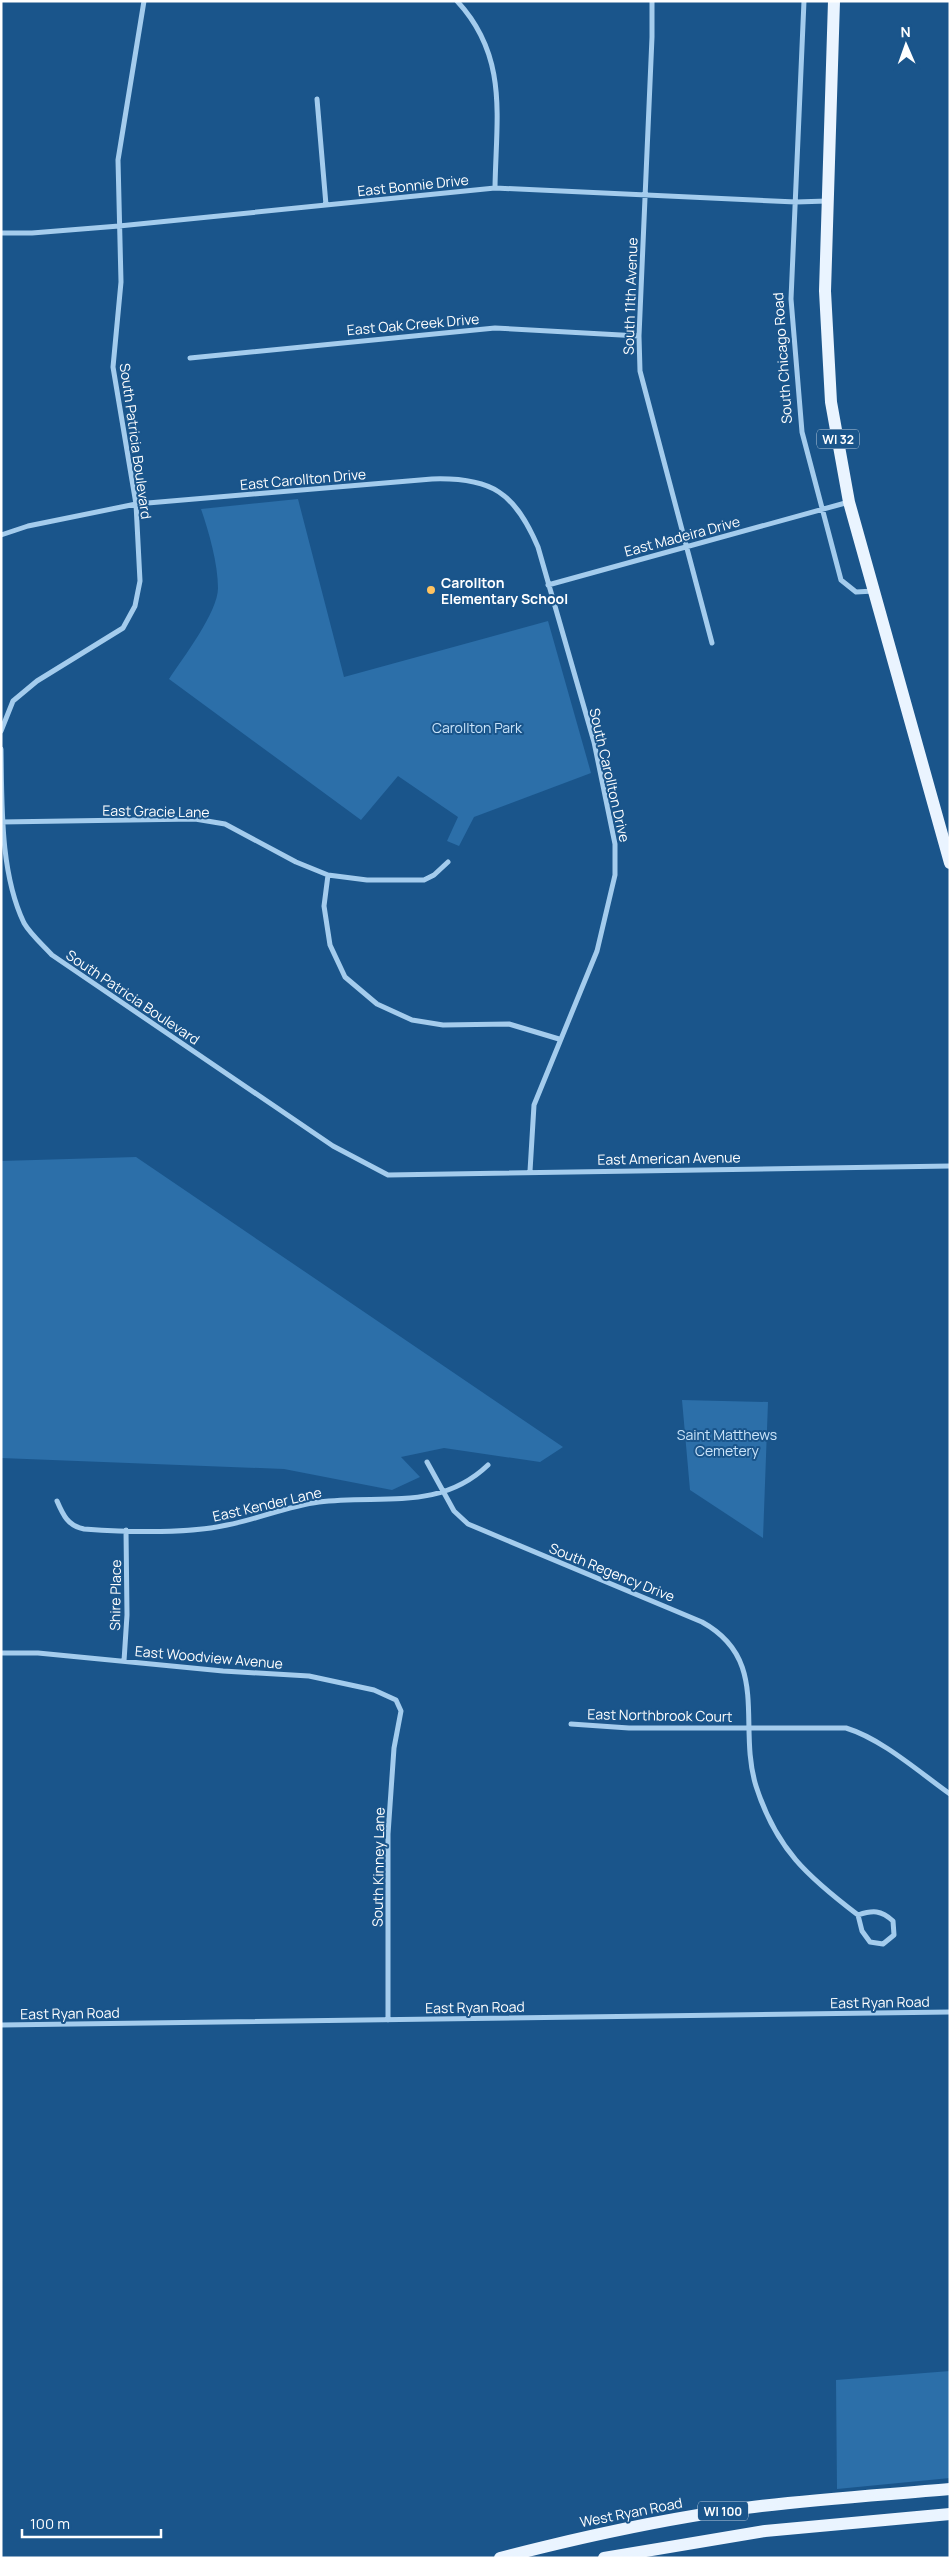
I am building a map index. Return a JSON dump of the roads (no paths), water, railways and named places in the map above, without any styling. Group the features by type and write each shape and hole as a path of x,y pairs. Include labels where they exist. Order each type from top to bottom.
{"main road":[{"name":"WI 32","path":"834,1 825,291 831,402 849,502 950,863"},
{"name":"West Ryan Road","path":"500,2558 582,2537 668,2520 747,2508 950,2489"},
{"name":"WI 100","path":"604,2558 765,2531 950,2514"}],"street":[{"name":"South Patricia Boulevard","path":"1,731 13,700 37,681 123,628 135,606 140,581 136,504 113,367 121,282 118,160 144,1"},
{"path":"457,1 485,40 494,68 496,91 495,188"},
{"name":"South 11th Avenue","path":"652,1 639,336 640,371 712,643"},
{"name":"South Chicago Road","path":"804,1 790,300 802,432 841,580 856,592 874,591"},
{"path":"317,99 326,205"},
{"name":"East Bonnie Drive","path":"1,233 32,233 119,226 495,188 796,202 827,201"},
{"name":"East Oak Creek Drive","path":"190,358 495,328 639,336"},
{"name":"East Carollton Drive","path":"1,535 28,526 136,504 432,479 470,480 487,484 501,492 521,512 538,547 548,585"},
{"name":"East Madeira Drive","path":"548,585 849,502"},
{"name":"South Carollton Drive","path":"530,1171 534,1105 559,1039 597,951 614,882 615,844 594,742 548,585"},
{"name":"South Patricia Boulevard","path":"1,749 3,861 9,891 24,924 52,955 333,1146 388,1175"},
{"name":"East Gracie Lane","path":"2,822 195,820 225,824 296,862 328,875 367,880 424,880 434,875 448,862"},
{"path":"328,875 324,906 330,945 345,977 377,1004 412,1020 443,1025 509,1024 559,1039"},
{"name":"East American Avenue","path":"388,1175 530,1171 950,1166"},
{"name":"South Regency Drive","path":"427,1462 442,1492 461,1518 486,1533 716,1629 730,1644 745,1670 750,1756 756,1786 778,1834 812,1880 858,1915"},
{"name":"East Kender Lane","path":"57,1500 68,1521 76,1528 126,1530 207,1529 308,1504 335,1500 416,1498 442,1492 467,1482 488,1465"},
{"name":"Shire Place","path":"124,1661 127,1615 126,1530"},
{"name":"East Woodview Avenue","path":"1,1653 38,1653 333,1680 391,1696 399,1704 400,1714"},
{"name":"South Kinney Lane","path":"388,2020 388,1834 394,1748 400,1714"},
{"name":"East Northbrook Court","path":"571,1724 602,1728 832,1727 858,1732 950,1794"},
{"path":"872,1911 884,1912 893,1920 894,1935 883,1944 870,1942 862,1931 858,1915 872,1911"},
{"name":"East Ryan Road","path":"1,2025 950,2012"}],"place":[{"name":"Carollton Elementary School","path":"431,590"}],"park label":[{"name":"Carollton Park","path":"477,727"},
{"name":"Saint Matthews Cemetery","path":"727,1442"}]}
